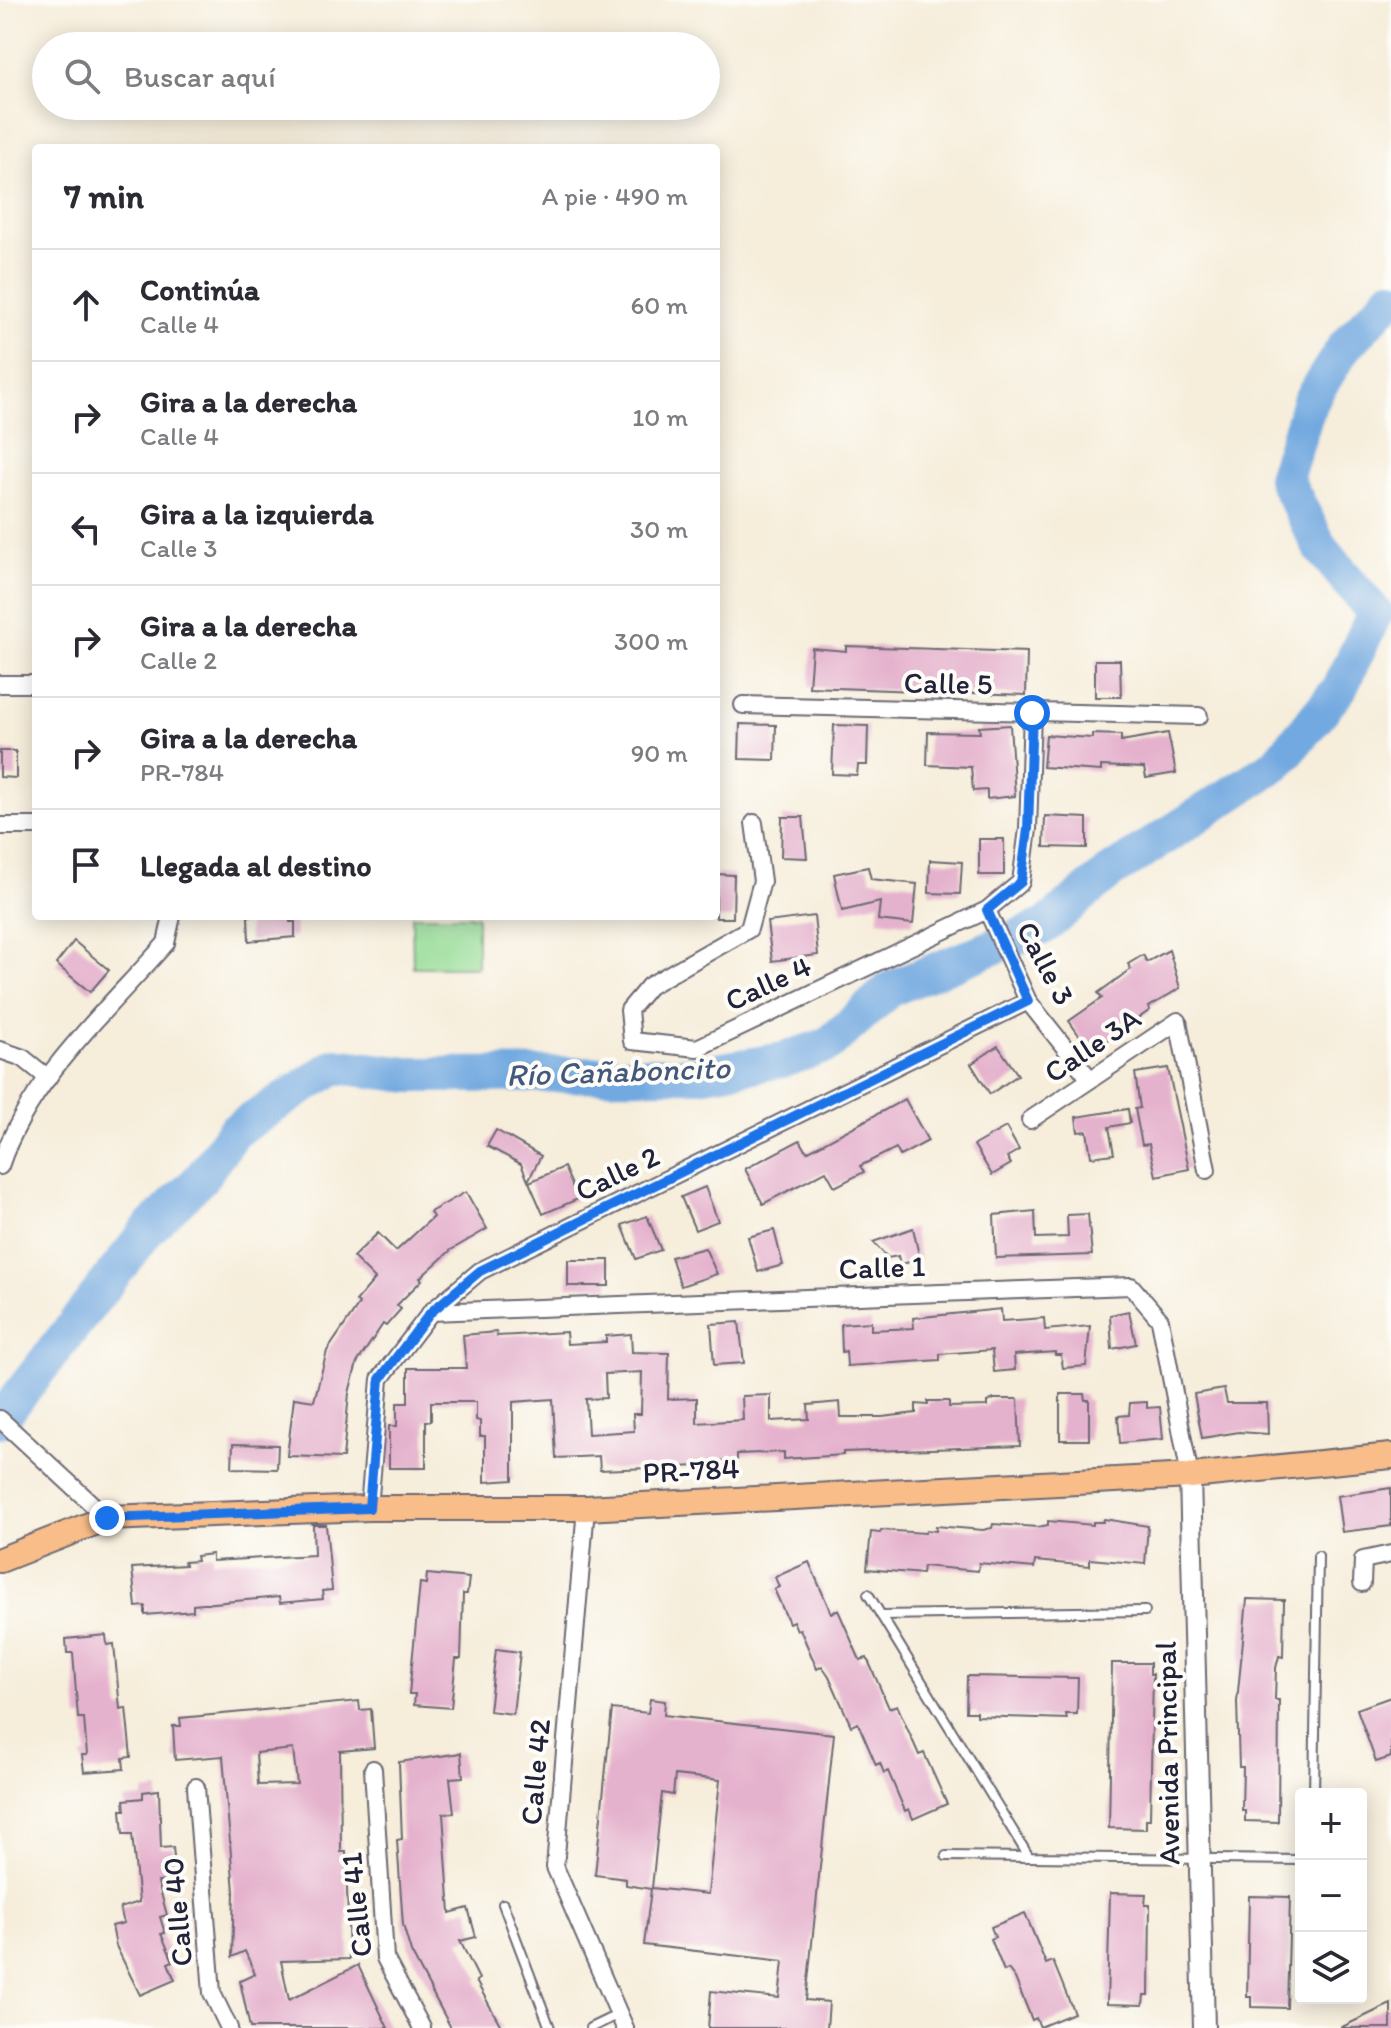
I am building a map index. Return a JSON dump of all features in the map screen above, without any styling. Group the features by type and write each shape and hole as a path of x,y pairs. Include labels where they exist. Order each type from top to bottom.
{"main road":[{"name":"PR-784","path":"0,1560 107,1518 369,1508 586,1508 1190,1476 1391,1456"}],"street":[{"path":"0,684 32,684"},
{"name":"Calle 5","path":"743,705 1199,716"},
{"name":"Calle 4","path":"754,823 762,881 749,929 649,986 629,1010 632,1041 697,1048 987,910 1021,882 1028,829 1032,713"},
{"path":"0,826 32,826"},
{"name":"Calle 3","path":"987,910 1028,1001 1089,1078"},
{"path":"0,1166 6,1147 48,1078 166,943 171,920"},
{"name":"Calle 2","path":"369,1508 380,1379 431,1312 480,1271 1028,1001"},
{"name":"Calle 3A","path":"1030,1120 1178,1021 1207,1170"},
{"path":"0,1050 23,1058 48,1078"},
{"name":"Calle 1","path":"431,1312 1131,1286 1160,1320 1190,1476"},
{"path":"0,1419 107,1518"},
{"name":"Avenida Principal","path":"1190,1476 1204,2028"},
{"name":"Calle 42","path":"586,1508 555,1867 622,2021"},
{"path":"1362,1583 1363,1560 1391,1554"},
{"name":"Calle 41","path":"373,1769 385,1958 422,2028"},
{"name":"Calle 40","path":"196,1787 212,1993 229,2028"}],"lane":[{"path":"1314,1788 1318,1556"},
{"path":"868,1594 1029,1857"},
{"path":"881,1615 1145,1611"},
{"path":"946,1856 1295,1860"},
{"path":"503,1904 550,2028"},
{"path":"590,2028 622,2021"}],"green space":[{"path":"412,920 477,920 477,967 413,967"}],"building":[{"path":"846,646 1027,652 1026,695 809,687 812,648 846,651"},
{"path":"1095,660 1120,660 1121,697 1095,697"},
{"path":"740,724 776,725 775,760 739,759"},
{"path":"834,725 868,726 867,765 858,765 857,775 832,774"},
{"path":"1010,725 1015,796 987,799 987,790 973,791 971,767 927,765 928,732 980,733 979,727"},
{"path":"1168,733 1176,773 1146,778 1144,768 1101,766 1101,771 1043,767 1046,735 1092,738 1092,734 1121,735 1121,741"},
{"path":"0,751 16,751 16,778 0,777"},
{"path":"1045,816 1087,818 1087,848 1044,847"},
{"path":"782,817 803,817 807,858 781,857"},
{"path":"979,839 1004,839 1004,875 979,875"},
{"path":"930,860 962,862 960,894 929,893"},
{"path":"868,867 871,879 917,884 913,924 878,920 880,902 842,911 834,874"},
{"path":"720,874 734,875 733,918 720,918"},
{"path":"814,916 818,955 772,961 767,922"},
{"path":"248,920 295,922 295,937 249,941"},
{"path":"74,941 109,970 90,992 56,964"},
{"path":"1169,950 1180,988 1149,1007 1150,1010 1091,1052 1069,1021 1102,998 1098,993 1131,969 1128,964 1143,955 1147,962"},
{"path":"998,1046 1018,1075 990,1094 971,1064"},
{"path":"1168,1068 1189,1169 1156,1176 1149,1144 1142,1145 1135,1109 1140,1108 1135,1073"},
{"path":"905,1099 928,1141 900,1156 896,1148 860,1166 864,1172 835,1187 826,1171 763,1204 745,1169 800,1140 807,1152"},
{"path":"1128,1109 1130,1123 1109,1127 1114,1154 1091,1157 1087,1131 1078,1132 1076,1117"},
{"path":"1006,1127 1019,1150 1007,1157 1011,1164 992,1175 974,1145"},
{"path":"496,1130 541,1156 528,1181 521,1164 487,1146"},
{"path":"564,1167 578,1199 543,1214 529,1182"},
{"path":"705,1187 718,1221 695,1230 681,1197"},
{"path":"466,1192 487,1229 451,1250 420,1278 422,1280 397,1305 401,1309 386,1326 383,1324 357,1363 349,1393 343,1458 287,1456 294,1398 314,1401 327,1351 359,1304 356,1301 375,1279 353,1257 378,1233 396,1251 433,1217 430,1212"},
{"path":"1035,1211 1036,1238 1068,1237 1067,1215 1088,1214 1092,1255 996,1258 994,1215"},
{"path":"647,1216 661,1250 636,1259 622,1225"},
{"path":"913,1228 920,1260 900,1264 898,1256 888,1258 873,1242"},
{"path":"774,1230 783,1265 758,1272 748,1237"},
{"path":"705,1248 717,1274 681,1286 671,1257"},
{"path":"568,1260 609,1260 609,1286 568,1286"},
{"path":"1001,1309 1002,1321 1044,1318 1045,1330 1090,1326 1086,1366 1063,1368 1061,1355 1055,1355 1055,1352 1014,1355 1015,1370 994,1372 992,1350 940,1354 940,1360 847,1366 846,1351 842,1352 841,1324 871,1322 871,1330 914,1328 913,1318"},
{"path":"1129,1311 1136,1344 1112,1349 1110,1315"},
{"path":"739,1322 744,1363 714,1365 711,1324"},
{"path":"566,1332 567,1344 606,1342 606,1336 631,1334 632,1352 669,1353 668,1399 697,1398 697,1423 743,1420 742,1396 771,1395 771,1421 809,1419 808,1405 840,1402 841,1417 882,1417 916,1413 916,1404 928,1405 928,1401 949,1401 949,1407 987,1406 987,1402 994,1399 1018,1399 1020,1446 843,1452 843,1455 784,1459 784,1452 737,1454 737,1460 699,1462 699,1466 600,1470 599,1456 556,1458 553,1399 513,1402 513,1480 485,1482 485,1436 480,1436 476,1402 431,1402 431,1421 426,1421 426,1468 389,1468 389,1426 397,1426 397,1403 408,1403 408,1368 466,1368 463,1335","holes":["642,1372 641,1414 633,1414 634,1431 588,1434 586,1399 606,1398 605,1374"]},
{"path":"1224,1389 1227,1403 1267,1403 1268,1434 1239,1432 1202,1438 1194,1394"},
{"path":"1060,1394 1084,1394 1085,1400 1089,1400 1089,1440 1060,1440"},
{"path":"1147,1402 1147,1408 1160,1407 1163,1439 1120,1443 1118,1416 1129,1415 1130,1403"},
{"path":"233,1444 278,1445 277,1469 232,1468"},
{"path":"1391,1488 1391,1526 1342,1532 1337,1496"},
{"path":"1104,1519 1148,1526 1145,1564 1090,1559 1090,1566 1035,1561 1034,1568 979,1563 978,1571 923,1566 922,1574 867,1569 871,1532 925,1533 926,1530 936,1531 936,1526 983,1530 992,1528 993,1524 1038,1527 1048,1525 1048,1521 1093,1525 1093,1522 1103,1522"},
{"path":"313,1525 326,1525 332,1590 322,1591 323,1599 280,1603 279,1597 193,1605 193,1611 145,1615 145,1606 136,1607 132,1568 185,1565 184,1562 197,1561 196,1556 212,1554 212,1561 314,1555"},
{"path":"809,1562 831,1613 838,1610 860,1660 867,1658 889,1708 897,1705 919,1755 924,1753 947,1804 913,1819 909,1809 905,1811 888,1771 884,1773 880,1763 876,1765 858,1723 851,1726 829,1676 822,1666 817,1669 800,1629 797,1630 793,1621 789,1623 774,1589 779,1587 775,1577"},
{"path":"427,1574 469,1578 467,1594 463,1594 461,1659 456,1659 451,1708 414,1705 415,1694 409,1694 420,1583 426,1584"},
{"path":"1247,1599 1284,1600 1283,1657 1279,1656 1276,1668 1275,1700 1279,1700 1278,1822 1245,1821 1245,1811 1242,1811 1243,1767 1239,1767 1237,1702"},
{"path":"106,1635 107,1645 114,1644 120,1709 126,1708 131,1757 123,1758 124,1769 84,1772 82,1755 87,1755 84,1718 78,1718 73,1653 67,1653 66,1639"},
{"path":"496,1649 520,1652 513,1714 489,1711"},
{"path":"1112,1663 1150,1663 1150,1674 1153,1674 1150,1819 1146,1819 1146,1829 1109,1828"},
{"path":"967,1676 1078,1678 1077,1714 1066,1714 1067,1719 977,1716 977,1712 966,1712"},
{"path":"1391,1697 1391,1757 1376,1762 1357,1709"},
{"path":"650,1699 665,1701 664,1715 834,1734 806,2000 829,2002 827,2028 708,2028 711,1991 779,1998 783,1961 644,1945 651,1889 626,1885 626,1879 595,1875 612,1709 648,1713","holes":["675,1775 720,1780 708,1894 652,1888 662,1793 673,1795"]},
{"path":"359,1701 360,1710 371,1709 374,1748 340,1751 341,1852 346,1852 349,1959 281,1961 289,2000 358,1965 388,2028 250,2028 240,1981 255,1974 245,1951 232,1957 234,1892 223,1756 175,1760 173,1726 181,1726 180,1718","holes":["293,1749 297,1784 258,1785 256,1753"]},
{"path":"461,1753 463,1777 450,1778 454,1813 443,1814 450,1913 468,1908 476,1937 460,1941 479,1979 476,1981 502,2028 451,2028 411,1952 403,1925 397,1840 402,1839 399,1762"},
{"path":"159,1790 161,1848 173,1847 176,1880 158,1882 167,1915 160,1917 165,1933 161,1934 173,1961 168,1963 175,1980 140,1995 116,1946 112,1926 124,1923 120,1908 139,1902 132,1834 123,1834 121,1810 125,1810 124,1800 143,1798 143,1792"},
{"path":"1110,1893 1146,1894 1145,1905 1150,1905 1149,1995 1144,1995 1143,2005 1107,2004"},
{"path":"1249,1896 1290,1897 1287,2008 1251,2007 1251,1997 1247,1997"},
{"path":"1025,1913 1046,1964 1053,1961 1074,2013 1040,2027 1036,2018 1032,2020 1015,1978 1008,1969 1004,1971 991,1939 995,1937 991,1927"},
{"path":"1391,2004 1391,2028 1340,2028 1382,2008"}],"waterway":[{"name":"Río Cañaboncito","path":"0,1420 147,1231 201,1178 234,1131 336,1066 410,1075 699,1074 783,1060 828,1045 890,989 1045,926 1109,873 1277,764 1340,688 1375,613 1320,547 1285,478 1310,401 1344,347 1391,297"}],"route":[{"path":"107,1518 369,1508 380,1379 431,1312 480,1271 1028,1001 987,910 1021,882 1028,829 1032,713"}]}
